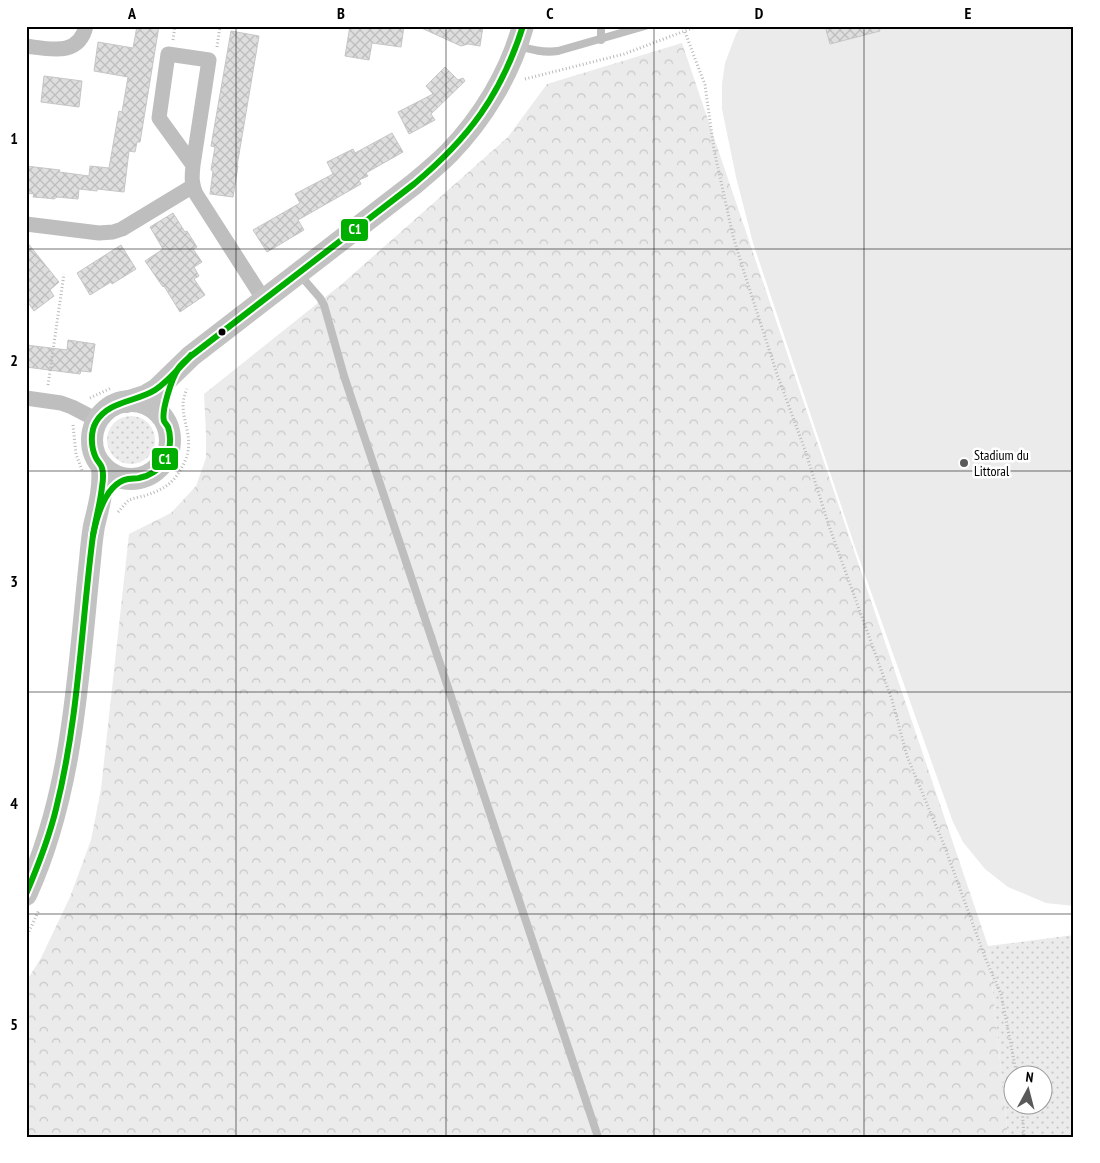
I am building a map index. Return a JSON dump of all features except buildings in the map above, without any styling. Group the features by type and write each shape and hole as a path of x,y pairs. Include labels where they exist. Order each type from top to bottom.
{"street":[{"path":"26,46 66,49 80,40 84,35 86,26"},
{"path":"126,402 140,402 155,410 164,420 169,433 168,453 163,462 151,474 138,479 115,476 102,466 95,455 92,446 93,432 102,415 116,404 150,393 163,384 191,356 440,162 470,129 492,96 503,76 520,36"},
{"path":"194,165 159,118 168,54 209,60 194,165 192,178 193,186 196,194 264,300"},
{"path":"26,224 99,233 114,232 193,186"},
{"path":"164,420 168,393 178,369"},
{"path":"26,398 60,403 98,420"},
{"path":"102,466 102,488 106,517"},
{"path":"26,895 41,860 67,765 75,708 92,540 106,517 107,497 117,484 128,479"}],"lane":[{"path":"601,26 601,40"},
{"path":"520,36 535,51 550,52 601,40 645,26"},
{"path":"299,273 324,304 344,376 598,1137"}],"path":[{"path":"522,80 624,54 698,26"},
{"path":"685,32 705,85 714,150 733,236 744,272 806,450 829,526 892,700 908,756 944,845 986,960 1001,994 1015,1066"},
{"path":"46,400 64,274"},
{"path":"106,517 118,512 129,500 154,493 173,482 188,452 182,408 184,396 188,389"},
{"path":"1023,1116 1024,1137"}],"green space":[{"name":"Stadium du Littoral","path":"741,26 1074,26 1074,906 1046,903 1008,887 985,869 963,842 953,822 855,547 753,243 736,177 722,109 722,84 725,63"},
{"path":"682,43 988,946 1002,1080 1002,1116 1006,1116 1008,1137 26,1137 26,982 41,958 70,897 91,840 101,789 129,534 171,513 196,486 206,458 204,394 343,283 508,137 547,84"},
{"path":"131,416 140,418 148,423 153,431 155,440 153,449 148,457 140,462 131,464 122,462 114,457 109,449 107,440 109,431 114,423 122,418"},
{"path":"1074,935 1074,1137 1008,1137 1006,1116 1052,1116 1052,1066 1002,1066 1002,1080 988,946"}],"transit line":[{"name":"C1","path":"26,894 43,852 53,820 63,776 74,710 92,543 103,480 102,468 94,454 92,445 92,435 96,422 101,415 115,406 155,390 191,356 434,167 481,114 504,73 523,26"},
{"name":"C1","path":"93,535 100,510 108,493 120,482 143,477 157,470 166,457 170,440 168,427 163,416 166,403 170,387 179,367 191,355"}],"place":[{"name":"Stadium du Littoral","path":"964,463"}]}
